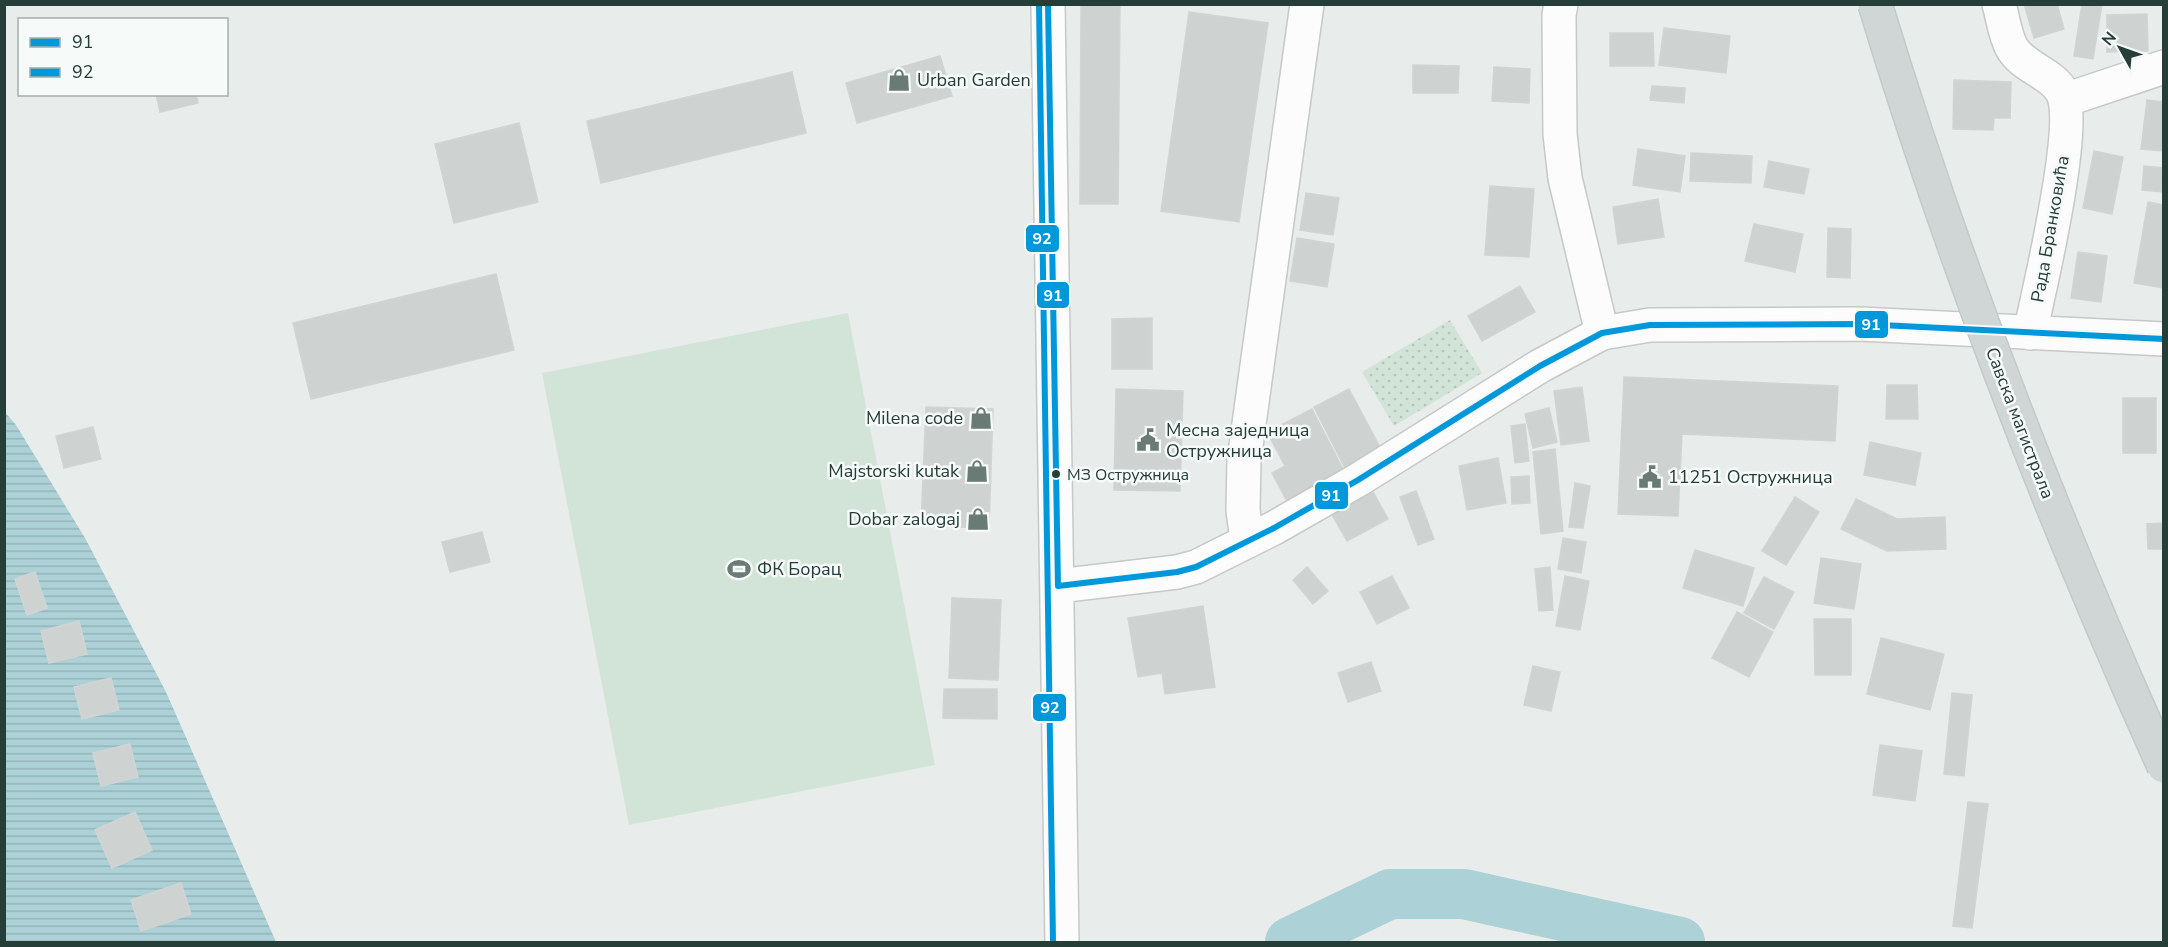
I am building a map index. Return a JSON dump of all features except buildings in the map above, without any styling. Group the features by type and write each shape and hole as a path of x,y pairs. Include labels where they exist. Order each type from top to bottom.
{"main road":[{"name":"Савска магистрала","path":"1875,4 1924,160 1968,287 2018,420 2066,541 2163,765"}],"street":[{"path":"1048,4 1062,942"},
{"path":"1247,541 1243,510 1244,460 1307,4"},
{"path":"1561,4 1558,82 1564,178 1602,333"},
{"path":"1999,4 2013,49 2022,59 2053,82 2061,90 2065,100 2163,67"},
{"name":"Рада Бранковића","path":"2030,333 2062,172 2065,100"},
{"path":"1058,586 1196,567 1358,480 1540,366 1602,333 1650,325 1860,324 2163,339"}],"green space":[{"name":"ФК Борац","path":"848,313 935,765 629,825 542,373"},
{"path":"1450,320 1482,373 1394,426 1362,372"}],"water":[{"path":"4,411 16,425 85,538 166,692 276,942 5,942"}],"waterway":[{"path":"1290,942 1390,894 1464,894 1680,942"}],"transit line":[{"name":"92","path":"1039,4 1053,942"},
{"name":"91","path":"1048,4 1058,586"},
{"name":"91","path":"1058,586 1177,572 1196,567 1274,528 1358,480 1540,366 1602,333 1650,325 1860,324 2164,339"}],"place":[{"name":"Urban Garden","path":"899,80"},
{"name":"Milena code","path":"981,418"},
{"name":"Месна заједница Остружница","path":"1148,440"},
{"name":"Majstorski kutak","path":"977,471"},
{"name":"МЗ Остружница","path":"1056,474"},
{"name":"11251 Остружница","path":"1650,477"},
{"name":"Dobar zalogaj","path":"978,519"},
{"name":"ФК Борац","path":"739,569"}]}
